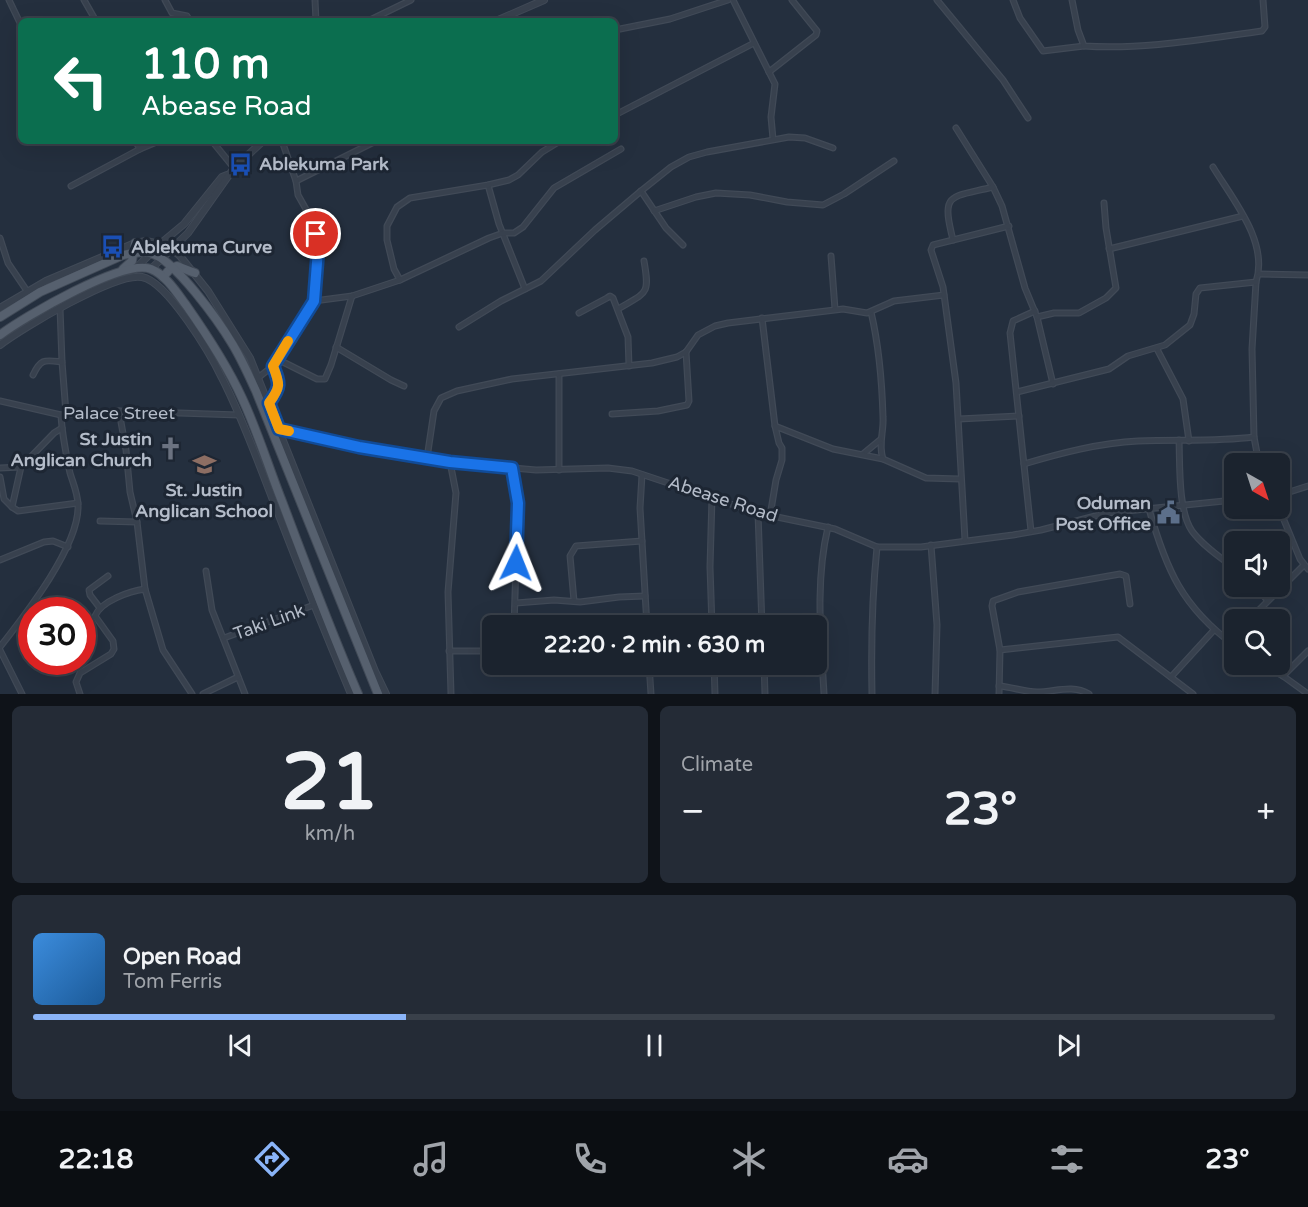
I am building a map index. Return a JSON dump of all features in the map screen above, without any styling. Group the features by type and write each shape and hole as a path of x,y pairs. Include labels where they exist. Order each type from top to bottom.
{"main road":[{"path":"0,335 33,318 66,296 130,264 135,248"},
{"path":"0,317 40,292 135,248 163,258 173,267 246,360 256,391 378,694"},
{"path":"163,278 173,267 180,266 195,273"},
{"path":"114,274 137,267 151,269 163,278 179,296 242,398 340,658 358,694"}],"street":[{"path":"9,0 18,19"},
{"path":"84,0 94,18"},
{"path":"165,0 171,14 188,18"},
{"path":"315,0 316,18"},
{"path":"374,18 411,0"},
{"path":"503,18 544,0"},
{"path":"618,29 670,19 728,0"},
{"path":"733,0 775,84 771,110 773,139"},
{"path":"769,72 817,32 792,0"},
{"path":"937,0 1003,80 1028,118"},
{"path":"1013,0 1020,18 1043,51 1084,46 1166,44 1262,31 1265,27 1263,0"},
{"path":"1072,0 1084,46"},
{"path":"618,113 754,43"},
{"path":"956,128 993,187 1009,226 1025,288 1037,317 1053,384"},
{"path":"459,327 488,308 541,281 641,191 671,167 689,157 773,139 800,137 833,148"},
{"path":"137,144 140,149"},
{"path":"71,186 152,144"},
{"path":"214,144 232,170"},
{"path":"137,267 184,224 222,177 260,144"},
{"path":"259,377 273,366 314,301 318,250 314,228 298,195 296,181 283,144"},
{"path":"296,181 370,144"},
{"path":"400,280 394,269 387,240 387,226 397,207 410,198 502,183 518,175 542,152 555,144"},
{"path":"314,301 352,296 400,280 503,233 514,233 524,227 554,188 621,148"},
{"path":"654,211 696,197 716,194 750,195 787,202 823,205 894,161"},
{"path":"1214,167 1243,216 1257,247 1258,274 1252,349 1254,436 1257,453"},
{"path":"151,269 188,233 232,170"},
{"path":"488,185 503,233 525,289"},
{"path":"953,240 947,204 957,197 993,187"},
{"path":"641,191 666,228 683,244"},
{"path":"1037,317 1054,313 1079,313 1112,293 1116,288 1104,203"},
{"path":"1109,249 1171,233 1202,228 1243,216"},
{"path":"965,540 956,383 944,295 932,250 933,245 1009,226"},
{"path":"0,238 8,263 27,291"},
{"path":"0,308 46,281 135,248 146,241 172,249 195,273 246,360 259,377 386,694"},
{"path":"831,256 835,309"},
{"path":"618,309 642,295 647,288 644,261"},
{"path":"1258,274 1308,275"},
{"path":"0,345 33,318 126,278 141,277 153,282 211,349 314,606 340,658 351,694"},
{"path":"1017,392 1109,369 1128,356 1157,349 1190,325 1194,314 1196,294 1200,288 1256,282"},
{"path":"428,458 434,411 437,404 448,394 512,379 663,361 686,352 698,335 713,327 835,309 871,312 901,299 944,295"},
{"path":"277,359 321,380 327,375 352,296"},
{"path":"579,313 610,296 618,309 629,341 629,366"},
{"path":"22,694 1,652 68,547 75,530 78,503 62,428 64,414 60,308"},
{"path":"1031,531 1012,362 1011,326 1013,321 1035,311"},
{"path":"871,312 882,398 883,418 880,440 883,459"},
{"path":"762,318 775,426 782,448 782,460 770,516"},
{"path":"336,347 404,386"},
{"path":"1157,349 1183,399 1189,441"},
{"path":"612,414 658,411 687,405 689,401 686,352"},
{"path":"33,375 38,364 42,362 48,360 62,362"},
{"path":"269,403 279,389 273,366"},
{"path":"559,374 559,470"},
{"name":"Palace Street","path":"0,401 64,414 119,411 239,415"},
{"path":"119,411 145,589 164,650 192,694"},
{"path":"958,419 1018,416"},
{"path":"775,426 833,449 883,459 926,478 960,479"},
{"path":"12,507 21,467 62,428"},
{"name":"Abease Road","path":"279,429 359,447 450,462 512,468 559,470 608,468 632,471 758,513 828,527 877,547 903,548 931,545 1031,531 1093,515 1224,501"},
{"path":"1024,464 1096,446 1140,441 1189,441 1254,436"},
{"path":"863,454 880,440"},
{"path":"1179,440 1186,520 1195,535 1224,560"},
{"path":"450,462 456,500 448,592 451,694"},
{"path":"0,468 21,467"},
{"path":"512,468 518,503 515,615"},
{"path":"642,475 640,508 646,615"},
{"path":"0,477 4,499 18,512 78,503"},
{"path":"1290,492 1308,486"},
{"path":"712,497 712,615"},
{"path":"1149,509 1169,568 1197,614 1224,638"},
{"path":"758,513 762,615"},
{"path":"1259,609 1306,567 1284,519"},
{"path":"100,521 137,522"},
{"path":"824,694 820,592 823,547 828,527"},
{"path":"0,560 44,542 53,541 68,547"},
{"path":"574,601 570,556 576,546 642,541"},
{"path":"931,545 937,624 935,694"},
{"path":"872,694 873,585 877,547"},
{"path":"206,572 212,610 245,694"},
{"path":"999,694 1000,650 992,606 993,600 1001,596 1120,574 1126,576 1128,581 1130,604"},
{"path":"100,608 89,590 108,576"},
{"path":"80,694 76,682 80,673 111,654 114,649 112,641 95,616 100,608 126,594 145,589"},
{"path":"516,603 645,596"},
{"name":"Taki Link","path":"224,638 314,606"},
{"path":"1171,677 1214,630"},
{"path":"1000,650 1118,637 1193,694"},
{"path":"449,651 482,651"},
{"path":"1308,651 1283,676 1308,694"},
{"path":"650,675 651,694"},
{"path":"714,675 715,694"},
{"path":"764,675 765,694"},
{"path":"203,694 238,677"},
{"path":"999,686 1035,693 1070,688 1089,694"},
{"path":"1179,694 1185,687"}],"slow traffic":[{"path":"288,341 273,366 279,389 269,403 279,429 289,431"}],"place":[{"name":"Ablekuma Park","path":"241,164"},
{"name":"Ablekuma Curve","path":"113,247"},
{"name":"St Justin Anglican Church","path":"170,449"},
{"name":"St. Justin Anglican School","path":"204,464"},
{"name":"Oduman Post Office","path":"1169,513"}],"route":[{"path":"316,234 318,250 314,301 273,366 279,389 269,403 279,429 359,447 450,462 512,468 518,503 516,563"}]}
